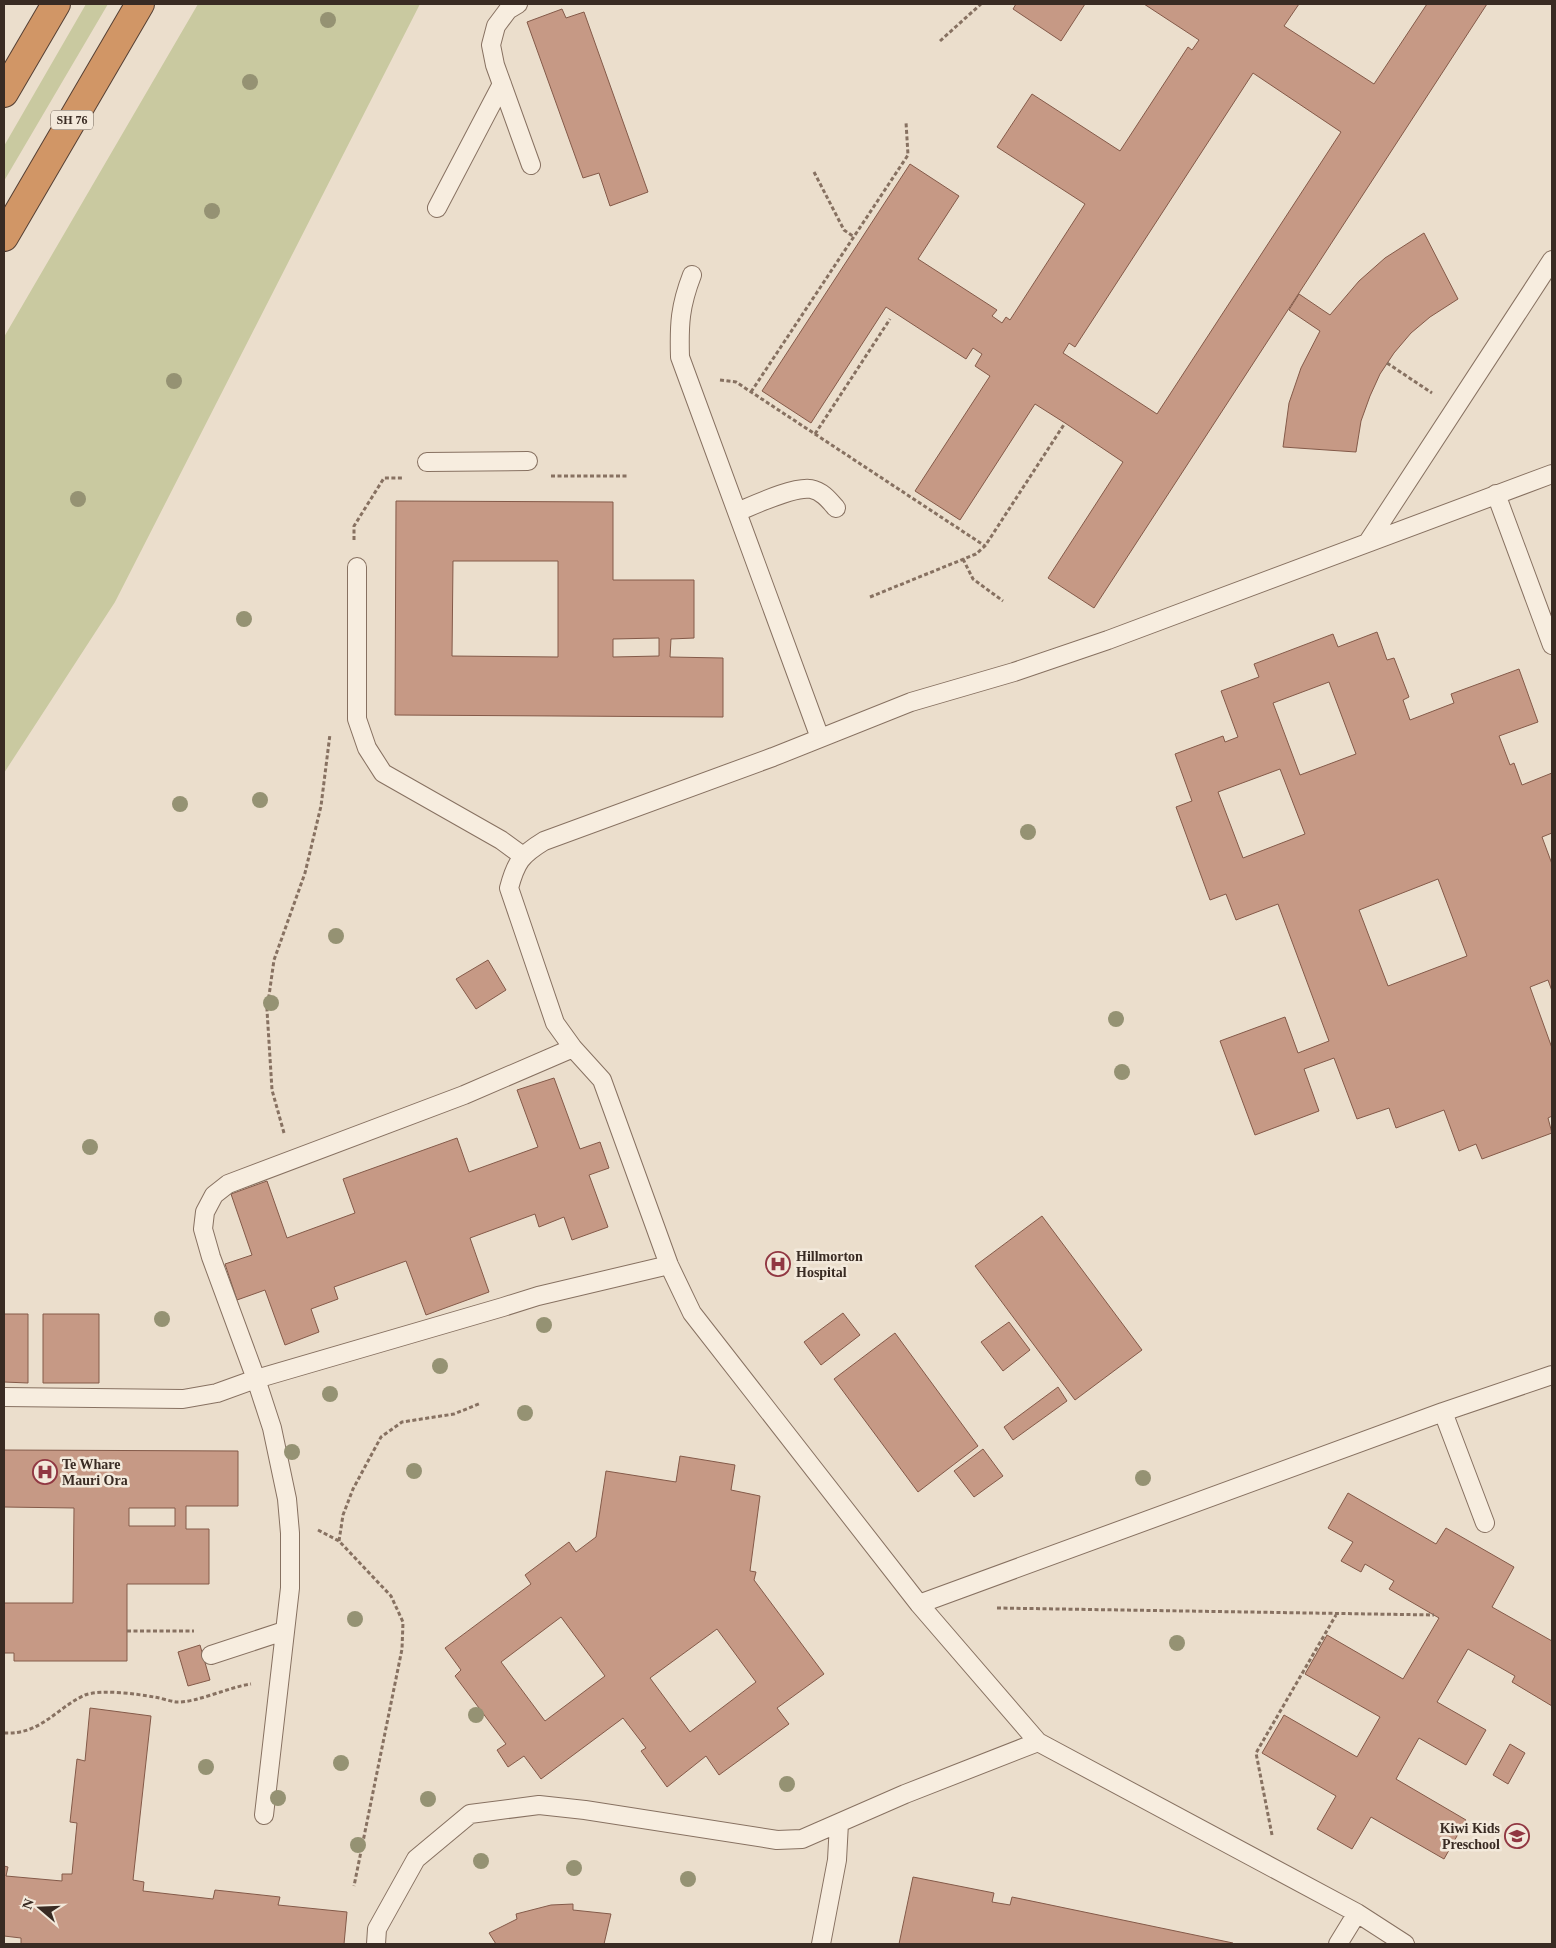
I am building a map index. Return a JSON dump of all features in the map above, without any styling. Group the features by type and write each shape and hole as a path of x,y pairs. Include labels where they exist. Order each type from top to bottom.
{"highway":[{"path":"4,93 56,4"},
{"name":"SH 76","path":"4,237 140,4"}],"lane":[{"path":"518,4 508,10 496,26 492,45 495,65 531,165"},
{"path":"437,208 502,84"},
{"path":"1368,542 1552,260"},
{"path":"692,275 685,294 679,321 680,357 820,738"},
{"path":"427,462 528,461"},
{"path":"1405,1944 1357,1913 1038,1742 919,1604 692,1313 669,1265 602,1080 573,1048 555,1023 509,888 514,870 525,853 544,841 911,702 1014,672 1108,640 1552,474"},
{"path":"737,512 797,489 812,489 825,496 836,508"},
{"path":"1496,494 1552,646"},
{"path":"357,567 357,719 367,748 382,772 501,840 523,856"},
{"path":"264,1815 290,1588 288,1499 272,1428 211,1257 203,1229 205,1212 214,1195 228,1184 464,1095 573,1048"},
{"path":"4,1397 183,1399 217,1393 256,1379 538,1296 669,1265"},
{"path":"919,1604 1443,1412 1552,1374"},
{"path":"1443,1412 1485,1523"},
{"path":"211,1655 284,1631"},
{"path":"376,1944 377,1929 416,1859 470,1814 539,1805 586,1810 777,1840 802,1839 905,1794 1038,1742"},
{"path":"821,1944 837,1860 839,1823"},
{"path":"1338,1944 1357,1913"}],"path":[{"path":"940,41 981,4"},
{"path":"751,392 908,156 906,122"},
{"path":"814,172 844,230 854,237"},
{"path":"815,434 890,319"},
{"path":"1387,364 1429,391"},
{"path":"690,388 709,381 723,379 736,382 984,546"},
{"path":"870,596 976,554 984,546 1065,423"},
{"path":"963,559 973,578 1003,600"},
{"path":"292,1160 272,1090 267,1010 274,960 305,873 322,806 330,733"},
{"path":"339,1541 343,1515 353,1489 381,1437 402,1422 454,1414 482,1403"},
{"path":"289,1520 312,1526 339,1541 392,1596 403,1622 402,1649 354,1886"},
{"path":"965,1587 987,1608 1434,1615"},
{"path":"1280,1872 1256,1753 1337,1614"},
{"path":"127,1631 218,1631 231,1635 237,1646"},
{"path":"4,1733 13,1734 30,1729 51,1718 87,1694 101,1692 136,1695 177,1702 250,1684 279,1685"}],"green space":[{"path":"86,4 108,4 4,181 4,146"},
{"path":"198,4 420,4 115,602 4,773 4,337"}],"building":[{"path":"1016,4 1085,4 1061,41 1013,9"},
{"path":"1144,4 1299,4 1284,26 1374,84 1427,4 1487,4 1094,608 1048,578 1123,462 1065,423 1035,404 960,520 915,491 990,376 975,366 982,354 973,348 966,359 886,307 811,423 762,391 910,164 959,196 918,259 997,310 992,316 1002,323 1006,317 1010,320 1085,204 997,147 1032,94 1120,151 1188,47 1192,50 1199,40","holes":["1253,73 1341,132 1157,414 1063,353 1069,343 1075,347"]},
{"path":"562,9 566,18 584,12 648,192 610,206 599,173 583,178 527,22"},
{"path":"1424,233 1458,299 1430,317 1411,333 1380,374 1361,421 1356,452 1283,447 1289,403 1301,368 1320,331 1289,310 1299,294 1330,315 1359,281 1385,258"},
{"path":"396,501 613,502 613,580 694,580 694,638 671,639 670,657 723,658 723,717 395,715","holes":["453,561 558,561 558,657 452,656","659,638 659,656 613,657 613,639"]},
{"path":"1377,632 1387,660 1394,658 1409,697 1403,700 1410,720 1454,703 1451,694 1519,669 1538,722 1499,736 1510,765 1514,763 1522,785 1552,773 1552,833 1542,837 1552,864 1552,991 1548,980 1530,987 1552,1048 1552,1116 1548,1118 1552,1133 1482,1159 1476,1144 1459,1151 1444,1110 1396,1128 1389,1108 1357,1119 1334,1058 1304,1069 1319,1111 1255,1135 1220,1041 1285,1017 1298,1053 1329,1041 1278,904 1236,920 1226,894 1210,900 1176,807 1192,801 1175,754 1223,736 1225,742 1238,737 1221,691 1259,677 1254,664 1333,634 1338,647","holes":["1329,682 1356,754 1300,775 1273,703","1280,769 1305,834 1243,858 1218,792","1438,879 1467,956 1388,986 1359,910"]},
{"path":"488,960 506,990 476,1009 456,979"},
{"path":"554,1078 580,1149 600,1142 609,1168 589,1175 608,1227 572,1240 564,1217 539,1227 535,1214 470,1238 489,1292 426,1315 406,1261 334,1287 338,1299 311,1309 319,1332 285,1345 265,1290 237,1300 225,1264 252,1255 231,1194 267,1181 287,1238 355,1213 343,1179 457,1138 469,1172 538,1147 517,1090"},
{"path":"1042,1216 1142,1350 1075,1400 975,1266"},
{"path":"843,1313 860,1335 821,1365 804,1342"},
{"path":"4,1314 28,1314 28,1383 4,1382"},
{"path":"43,1314 99,1314 99,1383 43,1383"},
{"path":"1009,1322 1030,1350 1003,1371 981,1342"},
{"path":"895,1333 978,1446 918,1492 834,1379"},
{"path":"1058,1387 1067,1401 1013,1440 1004,1427"},
{"path":"983,1449 1003,1476 974,1497 954,1471"},
{"path":"4,1450 238,1451 238,1506 186,1506 186,1529 209,1529 209,1584 127,1584 127,1661 14,1661 14,1653 4,1653 4,1603 73,1603 74,1508 4,1507","holes":["129,1508 175,1508 175,1526 129,1526"]},
{"path":"680,1456 735,1465 731,1490 760,1496 750,1571 756,1572 754,1580 824,1674 777,1708 789,1724 719,1775 706,1756 667,1787 641,1751 646,1748 623,1718 541,1779 524,1756 508,1767 497,1750 506,1744 455,1676 461,1670 445,1648 531,1584 525,1575 569,1542 576,1552 596,1537 606,1471 676,1482","holes":["561,1617 605,1676 545,1721 501,1662","717,1629 756,1682 690,1732 650,1678"]},
{"path":"1348,1493 1436,1544 1446,1528 1514,1567 1492,1607 1552,1641 1552,1706 1512,1682 1515,1676 1468,1649 1437,1702 1486,1730 1466,1765 1419,1738 1396,1779 1466,1820 1444,1859 1371,1817 1352,1849 1317,1829 1336,1796 1262,1753 1284,1715 1357,1757 1380,1717 1305,1674 1327,1635 1403,1679 1439,1618 1389,1589 1394,1581 1365,1564 1361,1572 1341,1561 1353,1542 1328,1528"},
{"path":"200,1645 210,1680 188,1686 178,1652"},
{"path":"90,1708 151,1716 133,1880 144,1882 143,1891 213,1899 215,1890 280,1897 278,1905 347,1912 344,1944 21,1944 21,1938 4,1936 4,1866 8,1867 6,1876 62,1881 62,1874 72,1874 77,1823 70,1822 77,1759 85,1761"},
{"path":"1510,1744 1525,1753 1508,1784 1493,1775"},
{"path":"913,1877 994,1893 992,1902 1010,1905 1012,1897 1233,1944 899,1944"},
{"path":"573,1904 573,1910 611,1914 604,1944 496,1944 489,1933 517,1919 516,1914 551,1905"}],"place":[{"name":"Hillmorton Hospital","path":"778,1264"},
{"name":"Te Whare Mauri Ora","path":"45,1472"},
{"name":"Kiwi Kids Preschool","path":"1517,1836"}]}
